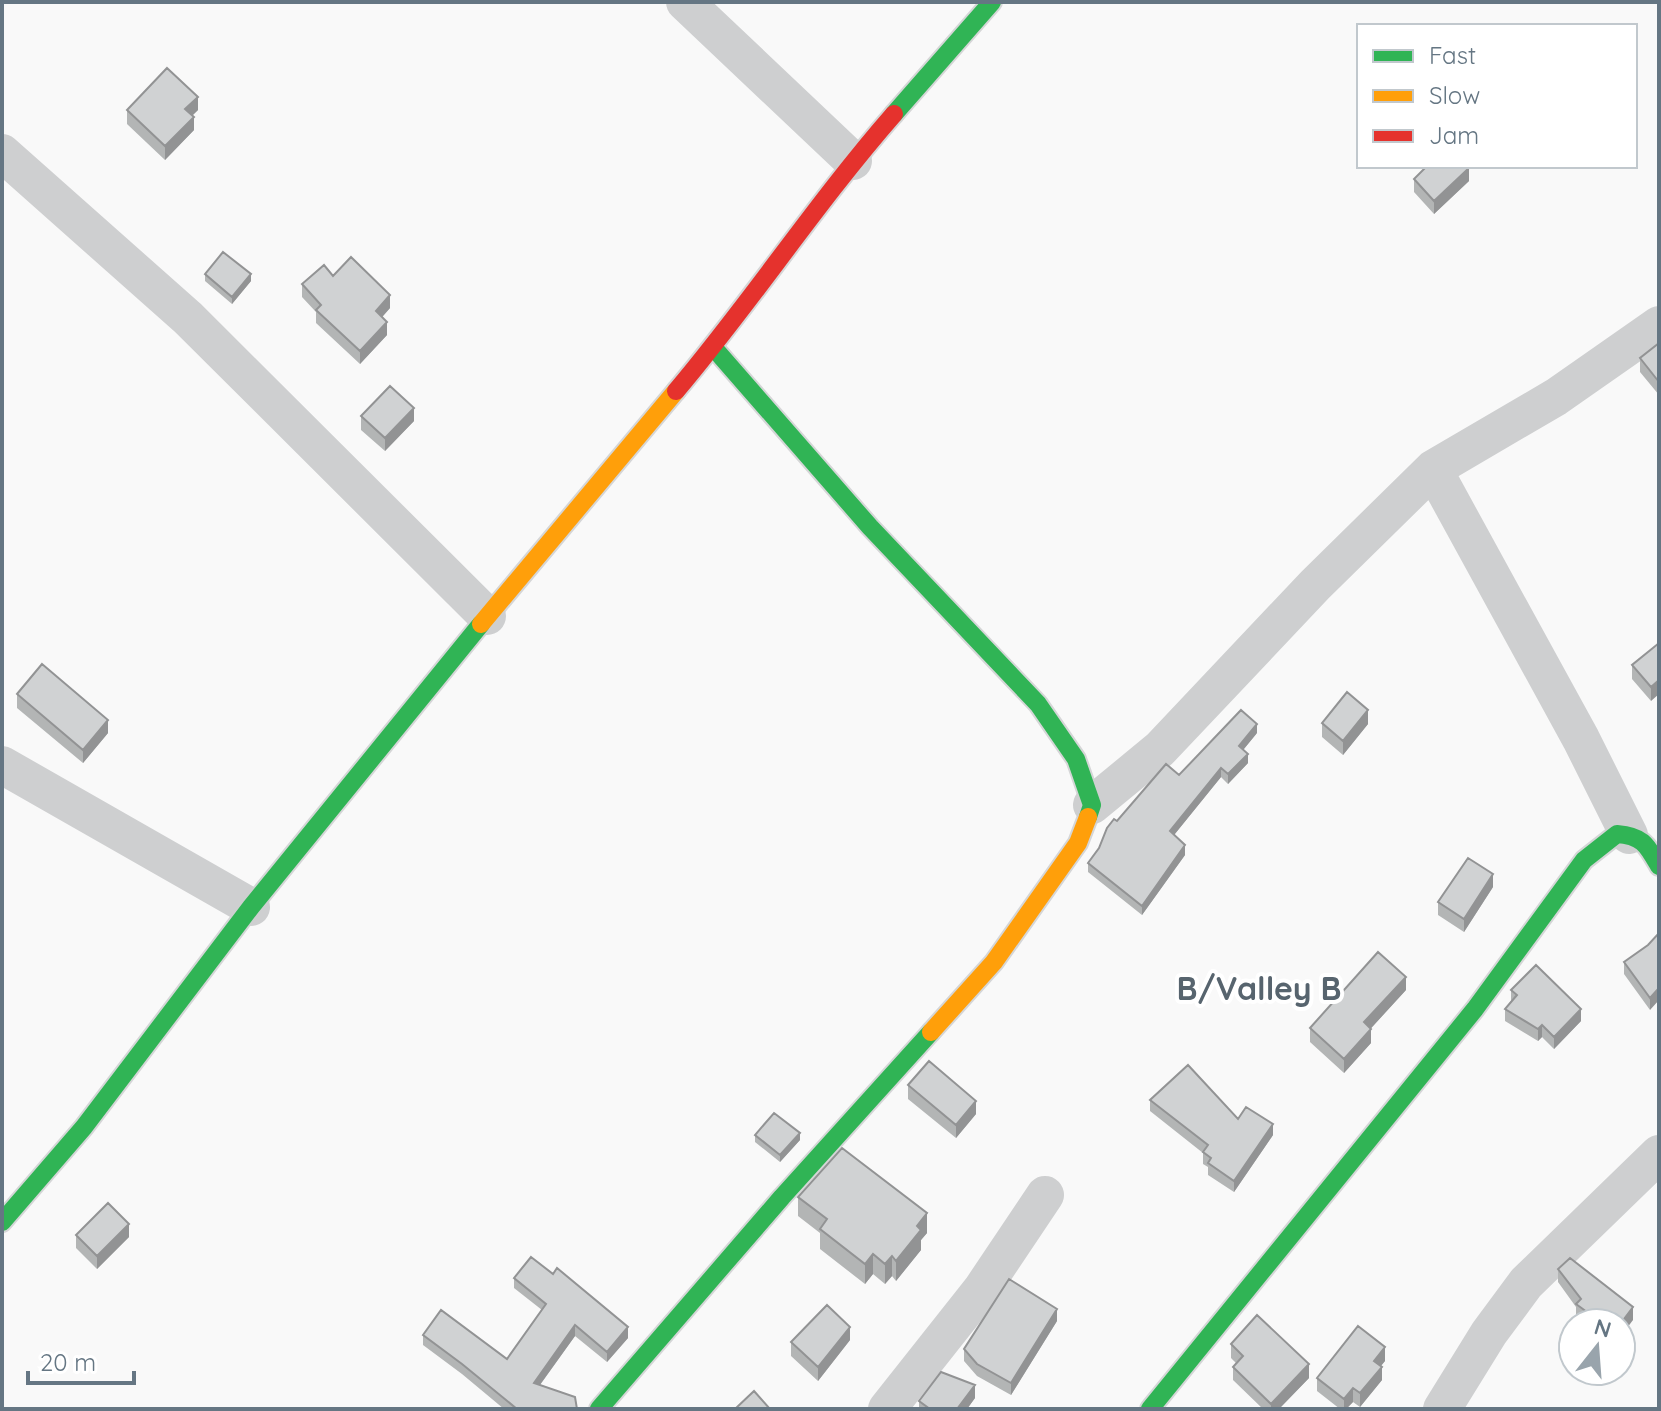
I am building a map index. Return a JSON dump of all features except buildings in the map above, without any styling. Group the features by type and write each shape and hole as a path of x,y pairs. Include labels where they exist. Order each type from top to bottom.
{"street":[{"path":"685,2 853,161"},
{"path":"2,1222 84,1127 251,907 487,616 713,347 853,161 992,2"},
{"path":"2,153 188,318 487,616"},
{"path":"599,1409 782,1197 994,962 1078,843 1092,805 1160,749 1315,585 1433,469 1556,397 1659,325"},
{"path":"713,347 870,527 1038,704 1076,759 1092,805"},
{"path":"1433,469 1581,739 1629,835"},
{"path":"2,765 251,907"},
{"path":"1150,1409 1475,1009 1584,860 1617,834 1629,835 1646,843 1659,866"},
{"path":"1442,1409 1489,1333 1526,1283 1659,1154"},
{"path":"887,1409 982,1289 1045,1195"}],"traffic: fast":[{"path":"894,114 992,2"},
{"path":"713,347 870,527 1038,704 1076,759 1092,805 1088,817"},
{"path":"2,1222 84,1127 251,907 481,624"},
{"path":"1150,1409 1475,1009 1584,860 1617,834 1639,839 1659,866"},
{"path":"599,1409 782,1197 931,1032"}],"traffic: slow":[{"path":"481,624 676,391"},
{"path":"931,1032 994,962 1078,843 1088,817"}],"traffic: jam":[{"path":"676,391 894,114"}],"district":[{"name":"B/Valley B","path":"1259,989"}]}
